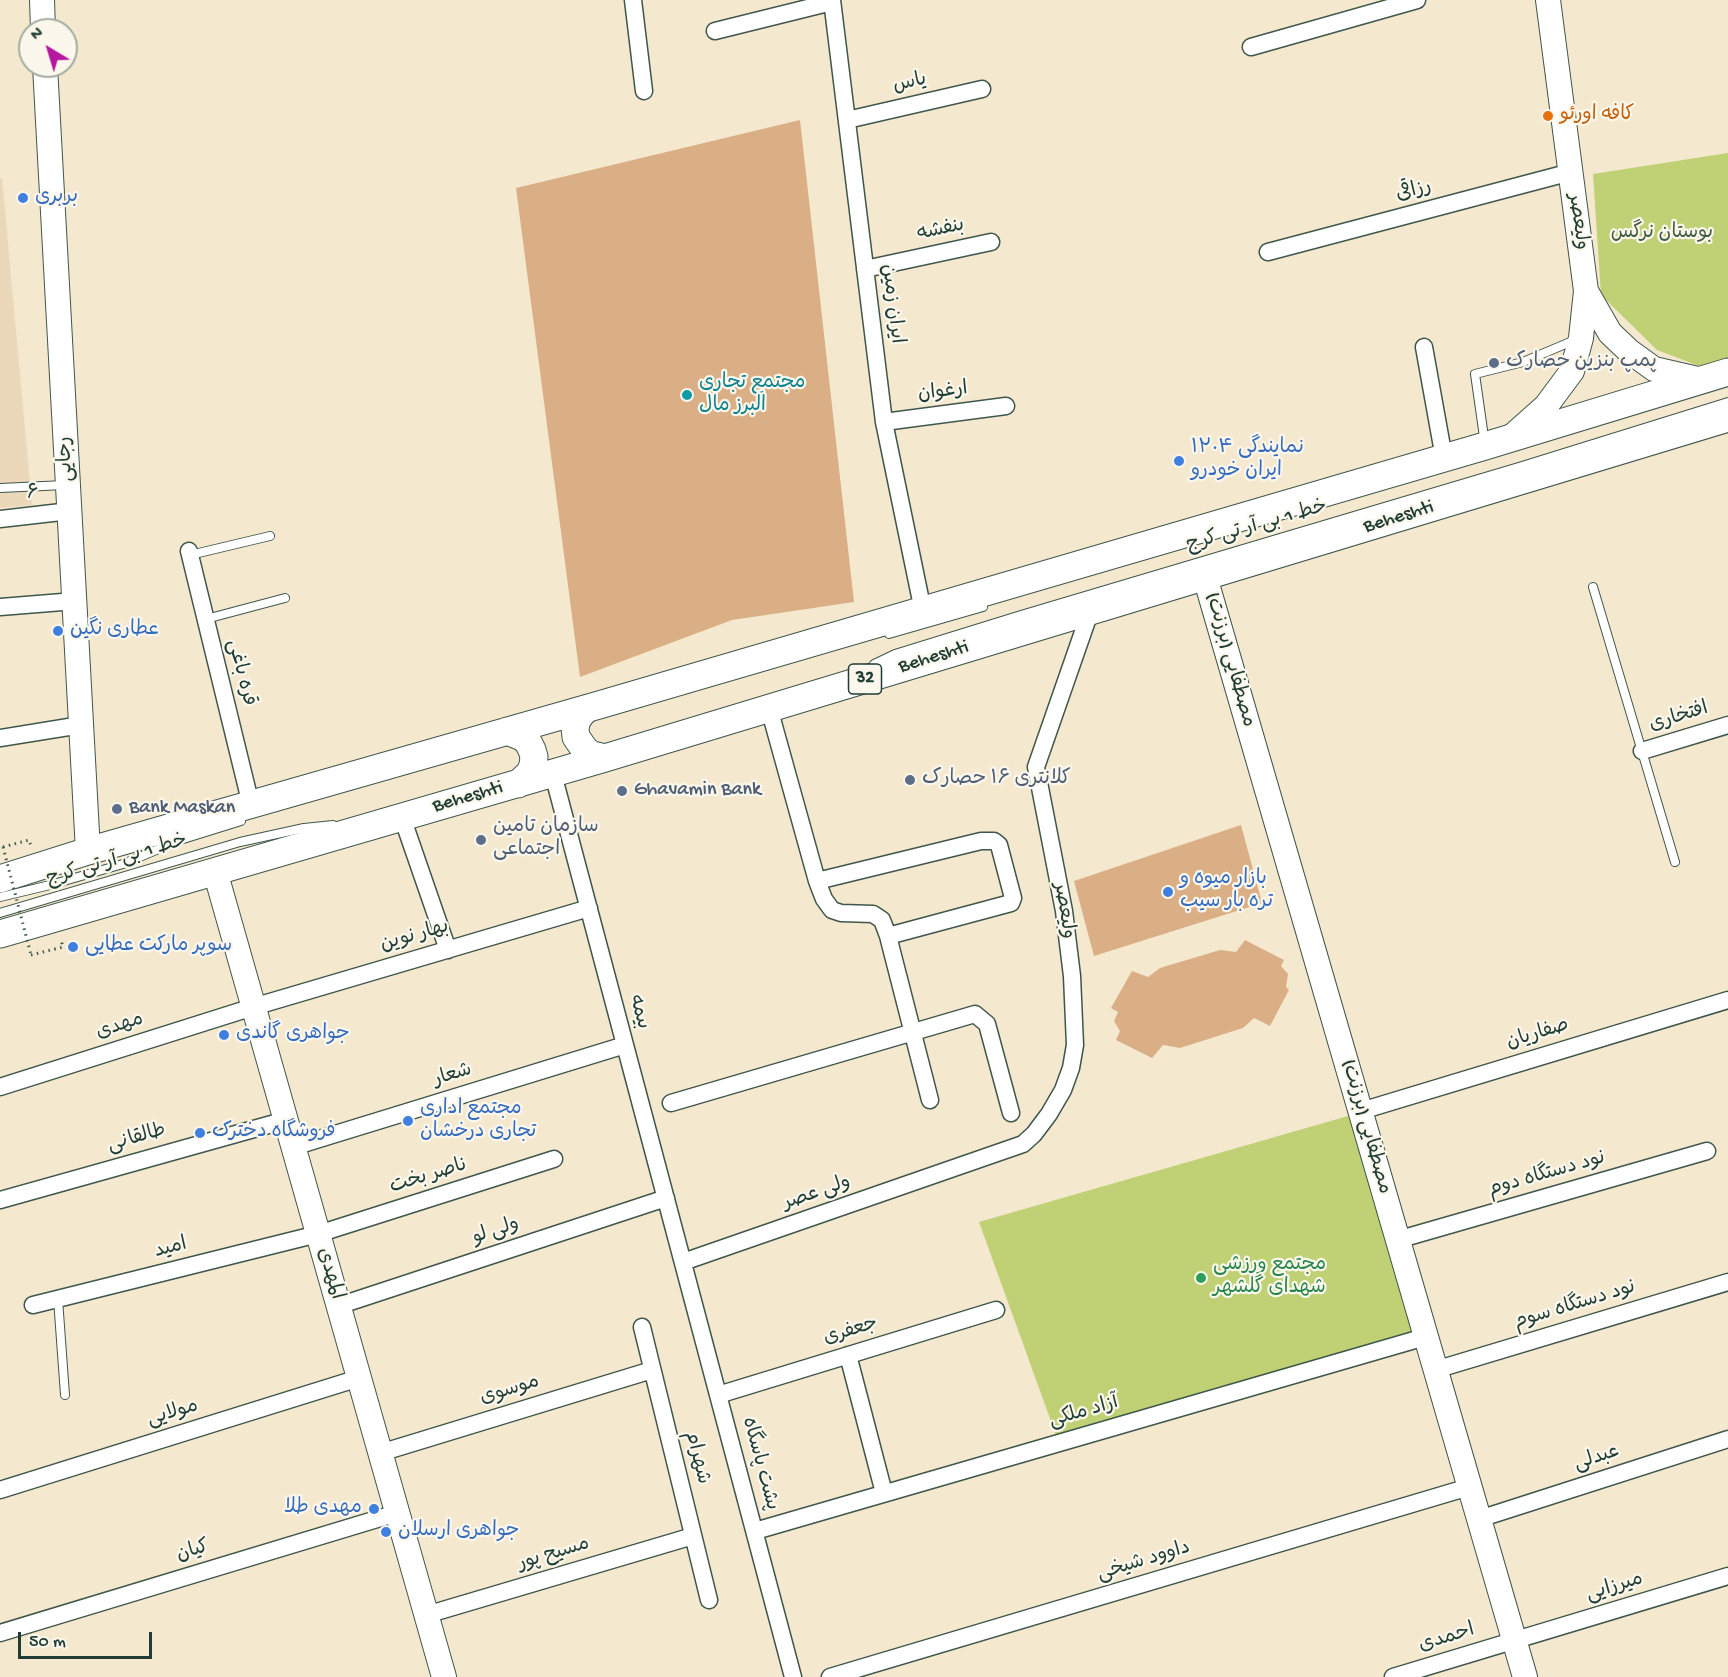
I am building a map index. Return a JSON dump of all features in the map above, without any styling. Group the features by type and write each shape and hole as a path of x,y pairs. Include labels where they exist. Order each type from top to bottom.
{"main road":[{"path":"0,879 88,851 252,811 381,767 1497,443 1728,372"},
{"name":"Beheshti","path":"0,934 553,774 1728,418"},
{"path":"588,708 577,720 576,737 585,750 592,755 605,758"},
{"path":"507,731 528,742 534,757 530,773 518,784"}],"street":[{"path":"42,0 43,18"},
{"path":"633,0 644,91"},
{"path":"1251,47 1417,0"},
{"name":"ولیعصر","path":"1548,0 1586,291 1610,333 1629,351 1654,369 1702,380"},
{"path":"715,31 832,1"},
{"name":"ایران زمین","path":"832,1 884,422 922,610"},
{"name":"رجایی","path":"46,78 88,851"},
{"name":"یاس","path":"846,120 982,89"},
{"name":"رزاقی","path":"1268,252 1570,172"},
{"name":"بنفشه","path":"865,269 991,242"},
{"path":"1497,443 1546,406 1572,372 1581,338 1586,291"},
{"path":"1424,347 1444,458"},
{"name":"ارغوان","path":"884,422 1006,406"},
{"name":"۶","path":"0,519 70,511"},
{"name":"قره باغی","path":"190,553 252,811"},
{"name":"مصطفایی (برزنت)","path":"1205,577 1525,1677"},
{"path":"0,607 75,600"},
{"name":"ولیعصر","path":"964,1165 1023,1144 1034,1134 1048,1114 1063,1090 1071,1068 1075,1045 1072,976 1064,911 1036,768 1089,612"},
{"path":"769,708 824,899 832,910 841,913 873,914 882,920 930,1100"},
{"path":"0,738 81,725"},
{"name":"افتخاری","path":"1642,751 1728,725"},
{"name":"بیمه","path":"553,774 683,1262"},
{"path":"394,819 447,950"},
{"path":"817,881 981,841 994,841 999,845 1013,898 1011,903 888,936"},
{"name":"المهدی","path":"215,871 444,1677"},
{"name":"بهار نوین","path":"254,1007 589,908"},
{"name":"صفاریان","path":"1361,1111 1728,1000"},
{"name":"مهدی","path":"0,1087 254,1007"},
{"path":"671,1103 975,1014 987,1024 1011,1113"},
{"name":"شعار","path":"293,1147 625,1045"},
{"name":"طالقانی","path":"0,1200 286,1119"},
{"name":"نود دستگاه دوم","path":"1397,1240 1707,1151"},
{"name":"ناصر بخت","path":"318,1234 554,1160"},
{"name":"ولی عصر","path":"683,1262 964,1165"},
{"name":"ولی لو","path":"338,1306 666,1198"},
{"name":"امید","path":"33,1305 318,1234"},
{"name":"پشت پاسگاه","path":"683,1262 794,1677"},
{"name":"نود دستگاه سوم","path":"1435,1370 1728,1282"},
{"name":"جعفری","path":"718,1395 996,1310"},
{"name":"شهرام","path":"642,1327 709,1600"},
{"name":"آزاد ملکی","path":"755,1531 1425,1337"},
{"path":"848,1355 884,1492"},
{"name":"موسوی","path":"380,1452 652,1370"},
{"name":"مولایی","path":"0,1490 359,1378"},
{"name":"عبدلی","path":"1479,1519 1728,1439"},
{"name":"داوود شیخی","path":"830,1677 1469,1487"},
{"name":"کیان","path":"0,1633 397,1512"},
{"name":"مسیح پور","path":"426,1615 693,1536"},
{"name":"میرزایی","path":"1514,1641 1728,1576"},
{"name":"احمدی","path":"1393,1677 1514,1641"}],"lane":[{"path":"1497,443 1475,374 1523,362 1581,338"},
{"name":"خط 1 بی آر تی کرج","path":"864,669 895,654 1021,615 1728,402"},
{"path":"0,488 68,484"},
{"path":"190,553 270,536"},
{"path":"1593,587 1675,862"},
{"path":"206,619 285,598"},
{"path":"881,634 892,633 997,603"},
{"path":"829,638 871,635"},
{"path":"801,699 853,674"},
{"path":"306,798 381,767"},
{"name":"خط 1 بی آر تی کرج","path":"0,897 123,864 252,811"},
{"name":"خط 1 بی آر تی کرج","path":"0,913 240,842 304,828 394,819"},
{"path":"58,1299 64,1395"}],"path":[{"path":"29,840 3,847 31,955 63,946"}],"shaded area":[{"path":"0,178 2,178 32,505 0,508"}],"green space":[{"name":"بوستان نرگس","path":"1728,153 1728,362 1707,369 1657,350 1601,295 1593,174"},
{"name":"مجتمع ورزشی شهدای گلشهر","path":"1355,1114 1419,1334 1061,1449 979,1222"}],"building":[{"name":"مجتمع تجاری البرز مال","path":"800,120 854,602 732,620 580,677 516,188"},
{"name":"بازار میوه و تره بار سیب","path":"1241,825 1262,903 1094,956 1074,881"},
{"path":"1245,940 1284,960 1281,966 1288,974 1286,987 1289,990 1270,1026 1254,1018 1243,1028 1180,1048 1163,1045 1152,1058 1116,1040 1120,1031 1114,1021 1118,1012 1111,1008 1132,971 1148,977 1160,968 1220,950 1236,952"}],"place":[{"name":"کافه اورئو","path":"1548,116"},
{"name":"بربری","path":"23,198"},
{"name":"پمپ بنزین حصارک","path":"1494,363"},
{"name":"مجتمع تجاری البرز مال","path":"687,395"},
{"name":"۱۲۰۴ نمایندگی ایران خودرو","path":"1179,461"},
{"name":"عطاری نگین","path":"58,631"},
{"name":"کلانتری ۱۶ حصارک","path":"910,780"},
{"name":"Ghavamin Bank","path":"622,791"},
{"name":"Bank Maskan","path":"117,809"},
{"name":"سازمان تامین اجتماعی","path":"481,840"},
{"name":"بازار میوه و تره بار سیب","path":"1168,892"},
{"name":"سوپر مارکت عطایی","path":"73,947"},
{"name":"جواهری گاندی","path":"224,1035"},
{"name":"مجتمع اداری تجاری درخشان","path":"408,1121"},
{"name":"فروشگاه دخترک","path":"200,1133"},
{"name":"مجتمع ورزشی شهدای گلشهر","path":"1201,1278"},
{"name":"مهدی طلا","path":"374,1509"},
{"name":"جواهری ارسلان","path":"386,1532"}]}
